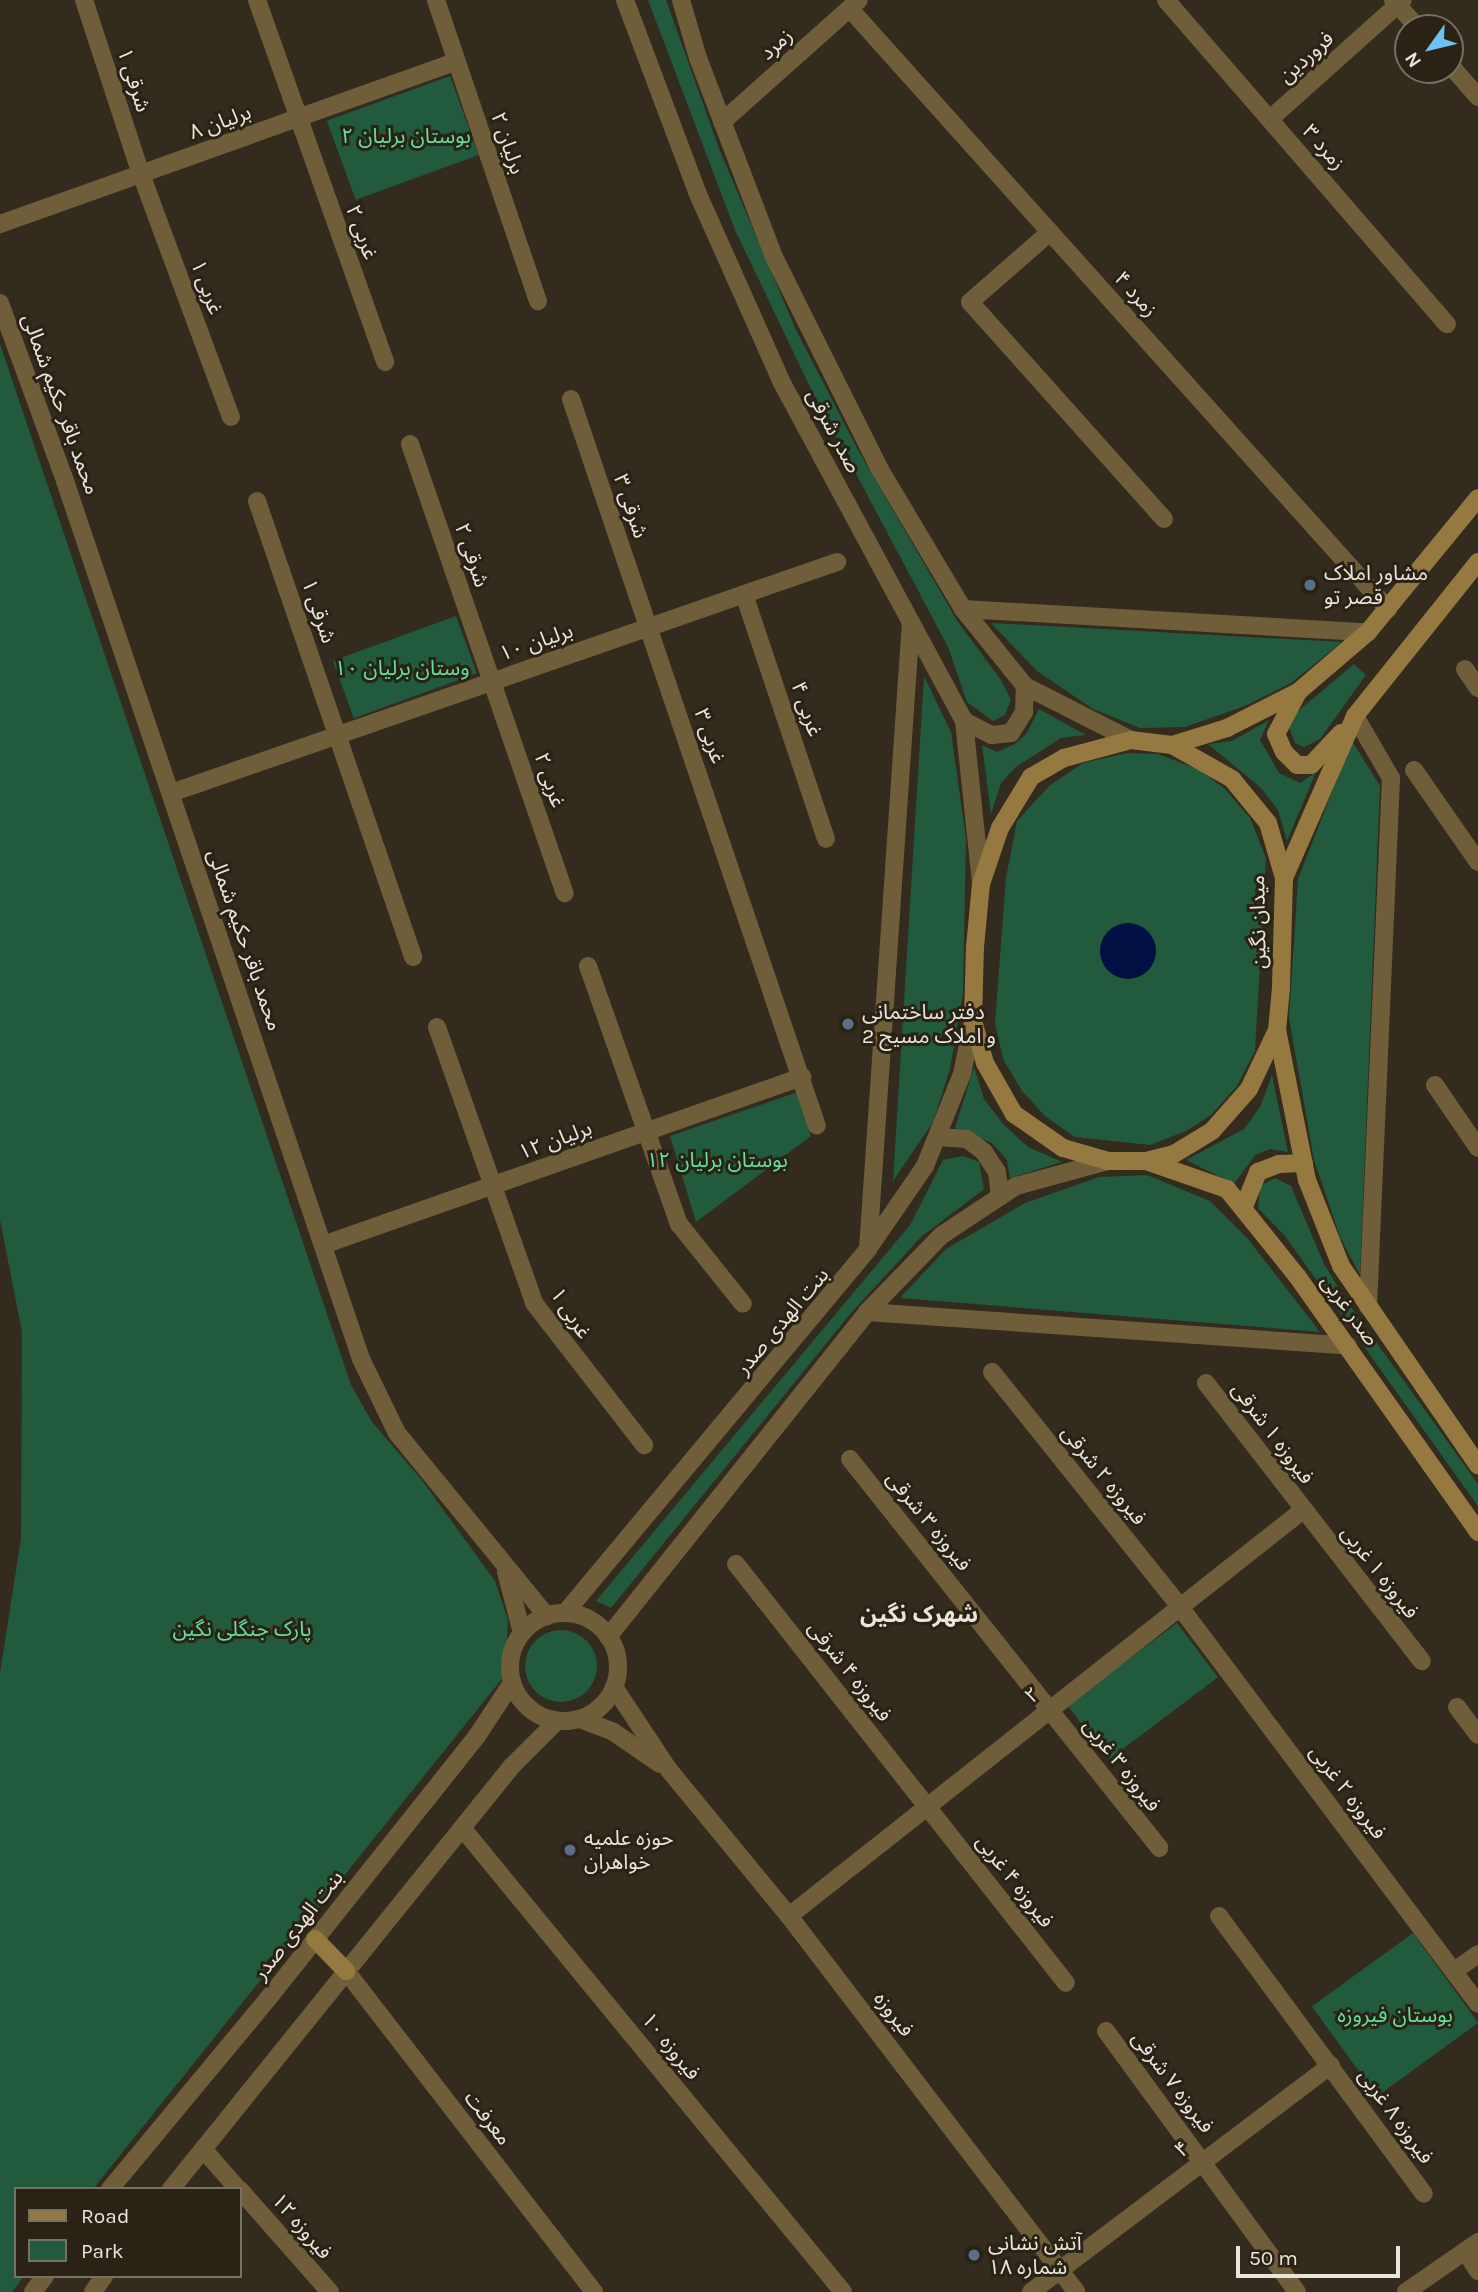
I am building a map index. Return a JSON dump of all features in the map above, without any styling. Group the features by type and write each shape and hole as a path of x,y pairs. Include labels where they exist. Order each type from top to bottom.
{"main road":[{"path":"1172,745 1227,728 1298,692 1368,632 1478,498"},
{"path":"1298,692 1276,734 1284,752 1297,765 1311,765 1321,758 1478,562"},
{"path":"1284,878 1355,716"},
{"name":"میدان نگین","path":"1131,740 1172,745 1232,779 1247,794 1268,823 1284,878 1277,1030 1249,1089 1201,1142 1146,1161 1108,1161 1063,1148 1021,1123 985,1063 972,1021 981,884 1000,828 1031,777 1064,758 1131,740"},
{"name":"صدر غربی","path":"1277,1030 1304,1163 1340,1266 1478,1465"},
{"name":"صدر غربی","path":"1146,1161 1227,1189 1348,1346 1478,1532"},
{"path":"1243,1209 1247,1189 1258,1172 1279,1164 1304,1163"},
{"path":"316,1939 346,1971"}],"street":[{"name":"۱ شرقی","path":"84,0 141,174"},
{"path":"257,0 298,118"},
{"name":"برلیان ۲","path":"436,0 538,301"},
{"name":"صدر شرقی","path":"625,0 697,192 781,381 964,721 981,884"},
{"name":"صدر شرقی","path":"681,0 722,122 774,257 873,456 963,609 1025,687 1131,740"},
{"name":"زمرد ۳","path":"1166,0 1447,324"},
{"name":"فروردین","path":"1270,119 1398,2"},
{"name":"زمرد","path":"722,122 854,5"},
{"name":"زمرد ۴","path":"854,5 1050,232 1388,609"},
{"name":"برلیان ۸","path":"0,224 456,62"},
{"path":"1464,81 1478,97"},
{"name":"۲ غربی","path":"298,118 385,362"},
{"name":"۱ غربی","path":"141,174 231,417"},
{"path":"1050,232 970,302 1164,519"},
{"name":"محمد باقر حکیم شمالی","path":"0,303 171,793 361,1359 397,1433 503,1562 556,1615"},
{"name":"۳ شرقی","path":"570,399 649,627"},
{"name":"۲ شرقی","path":"410,444 492,681"},
{"name":"۱ شرقی","path":"257,501 339,736"},
{"name":"برلیان ۱۰","path":"171,793 836,562"},
{"name":"۴ غربی","path":"744,594 826,839"},
{"path":"963,609 1368,632"},
{"path":"868,1249 911,622"},
{"name":"۳ غربی","path":"649,627 802,1077"},
{"path":"1465,669 1478,688"},
{"name":"۲ غربی","path":"492,681 565,893"},
{"path":"964,721 992,735 1011,733 1024,712 1025,687"},
{"path":"1355,716 1391,778 1368,1306"},
{"path":"339,736 413,957"},
{"path":"1414,770 1478,862"},
{"path":"587,966 679,1224 743,1304"},
{"name":"بنت الهدی صدر","path":"556,1615 868,1249 925,1166 962,1074 972,1021"},
{"path":"437,1027 492,1187"},
{"path":"802,1077 817,1126"},
{"name":"برلیان ۱۲","path":"323,1245 802,1077"},
{"path":"1435,1085 1478,1148"},
{"path":"937,1137 967,1139 984,1152 998,1172 1000,1197"},
{"path":"608,1637 867,1312 942,1235 1016,1186 1108,1161"},
{"name":"۱ غربی","path":"492,1187 534,1303 583,1372 644,1445"},
{"path":"867,1312 1348,1346"},
{"name":"فیروزه ۲ شرقی","path":"992,1372 1180,1607"},
{"name":"فیروزه ۱ شرقی","path":"1206,1383 1303,1510"},
{"name":"فیروزه ۳ شرقی","path":"850,1459 1050,1710"},
{"name":"۲","path":"789,1916 1303,1510"},
{"name":"فیروزه ۱ غربی","path":"1303,1510 1422,1661"},
{"path":"503,1562 522,1633"},
{"name":"فیروزه ۴ شرقی","path":"736,1564 928,1807"},
{"name":"فیروزه ۲ غربی","path":"1180,1607 1478,2004"},
{"path":"580,1719 600,1707 614,1687 618,1670 608,1637 596,1624 556,1615 522,1633 513,1648 512,1683 529,1708 557,1721 580,1719 612,1731 669,1770"},
{"name":"بنت الهدی صدر","path":"112,2187 316,1939 477,1736 512,1683"},
{"path":"614,1687 669,1770"},
{"path":"1457,1707 1478,1735"},
{"name":"فیروزه ۳ غربی","path":"1050,1710 1159,1848"},
{"path":"173,2187 512,1766 557,1721"},
{"name":"فیروزه","path":"669,1770 789,1916 1076,2292"},
{"name":"فیروزه ۴ غربی","path":"928,1807 1066,1983"},
{"name":"فیروزه ۱۰","path":"463,1829 843,2292"},
{"name":"فیروزه ۸ غربی","path":"1219,1916 1424,2194"},
{"path":"1454,1971 1478,1954"},
{"name":"معرفت","path":"346,1971 594,2292"},
{"name":"فیروزه ۷ شرقی","path":"1106,2031 1204,2161 1297,2292"},
{"name":"۴","path":"1031,2292 1331,2066"},
{"name":"فیروزه ۱۲","path":"203,2149 236,2187"},
{"name":"فیروزه ۱۲","path":"242,2193 330,2292"},
{"path":"1406,2292 1471,2246 1478,2271"}],"green space":[{"path":"648,0 666,0 720,151 796,330 858,450 958,622 1001,680 1011,700 1005,715 993,721 967,702 948,647 810,387 735,230"},
{"name":"بوستان برلیان ۲","path":"450,76 479,155 356,200 327,121"},
{"name":"پارک جنگلی نگین","path":"0,344 351,1385 372,1422 421,1479 495,1581 508,1620 505,1675 95,2187 14,2187 14,2278 22,2278 12,2292 0,2292 0,1673 21,1538 22,1332 0,1220"},
{"name":"وستان برلیان ۱۰","path":"456,616 477,673 354,718 333,661"},
{"path":"991,623 1342,642 1291,683 1245,706 1185,727 1140,728 1093,709 1037,671"},
{"path":"1354,664 1366,675 1320,739 1304,747 1295,743 1288,725 1298,711"},
{"path":"924,676 951,732 966,838 963,992 950,1069 933,1122 893,1181"},
{"path":"1039,709 1086,735 1061,738 1016,767 1001,783 991,814 982,745 997,752 1015,744 1026,734"},
{"path":"1269,720 1260,740 1279,773 1300,783 1316,772 1287,841 1278,810 1261,788 1208,744 1232,741"},
{"path":"1352,741 1380,786 1360,1275 1340,1237 1314,1160 1289,1018 1298,879"},
{"path":"1127,753 1158,754 1200,770 1225,789 1250,818 1266,858 1255,1051 1237,1086 1211,1115 1186,1131 1150,1145 1075,1137 1046,1117 1022,1091 1003,1059 995,1023 1006,878 1017,821 1049,786 1083,763","holes":["1142,927 1154,941 1143,974 1116,976 1103,963 1103,937"]},
{"path":"974,1067 984,1099 1004,1125 1028,1147 1062,1162 1010,1178 1007,1160 992,1143 955,1128"},
{"path":"1272,1075 1288,1152 1270,1149 1255,1155 1234,1184 1186,1160 1244,1129 1260,1107"},
{"name":"بوستان برلیان ۱۲","path":"798,1092 811,1136 696,1222 670,1136"},
{"path":"963,1156 979,1162 984,1189 921,1237 851,1313 611,1608 596,1601 910,1225 943,1160"},
{"path":"1147,1175 1210,1201 1248,1239 1320,1332 900,1298 946,1249 1025,1203 1099,1177"},
{"path":"1275,1178 1291,1186 1324,1264 1346,1300 1478,1484 1478,1506 1285,1236 1258,1208 1260,1186"},
{"path":"1177,1623 1218,1677 1109,1760 1068,1705"},
{"path":"561,1630 581,1636 591,1646 597,1666 591,1686 581,1696 561,1702 541,1696 531,1686 525,1666 531,1646 541,1636"},
{"name":"بوستان فیروزه","path":"1413,1933 1478,2023 1377,2096 1312,2006"}],"shaded area":[{"path":"1128,923 1139,925 1148,931 1154,940 1154,962 1148,971 1139,977 1128,979 1117,977 1108,971 1102,962 1100,951 1102,940 1108,931 1117,925"}],"place":[{"name":"مشاور املاک قصر تو","path":"1310,585"},
{"name":"دفتر ساختمانی و املاک مسیح 2","path":"848,1024"},
{"name":"حوزه علمیه خواهران","path":"570,1850"},
{"name":"آتش نشانی شماره ۱۸","path":"974,2255"}],"district":[{"name":"شهرک نگین","path":"919,1615"}]}
